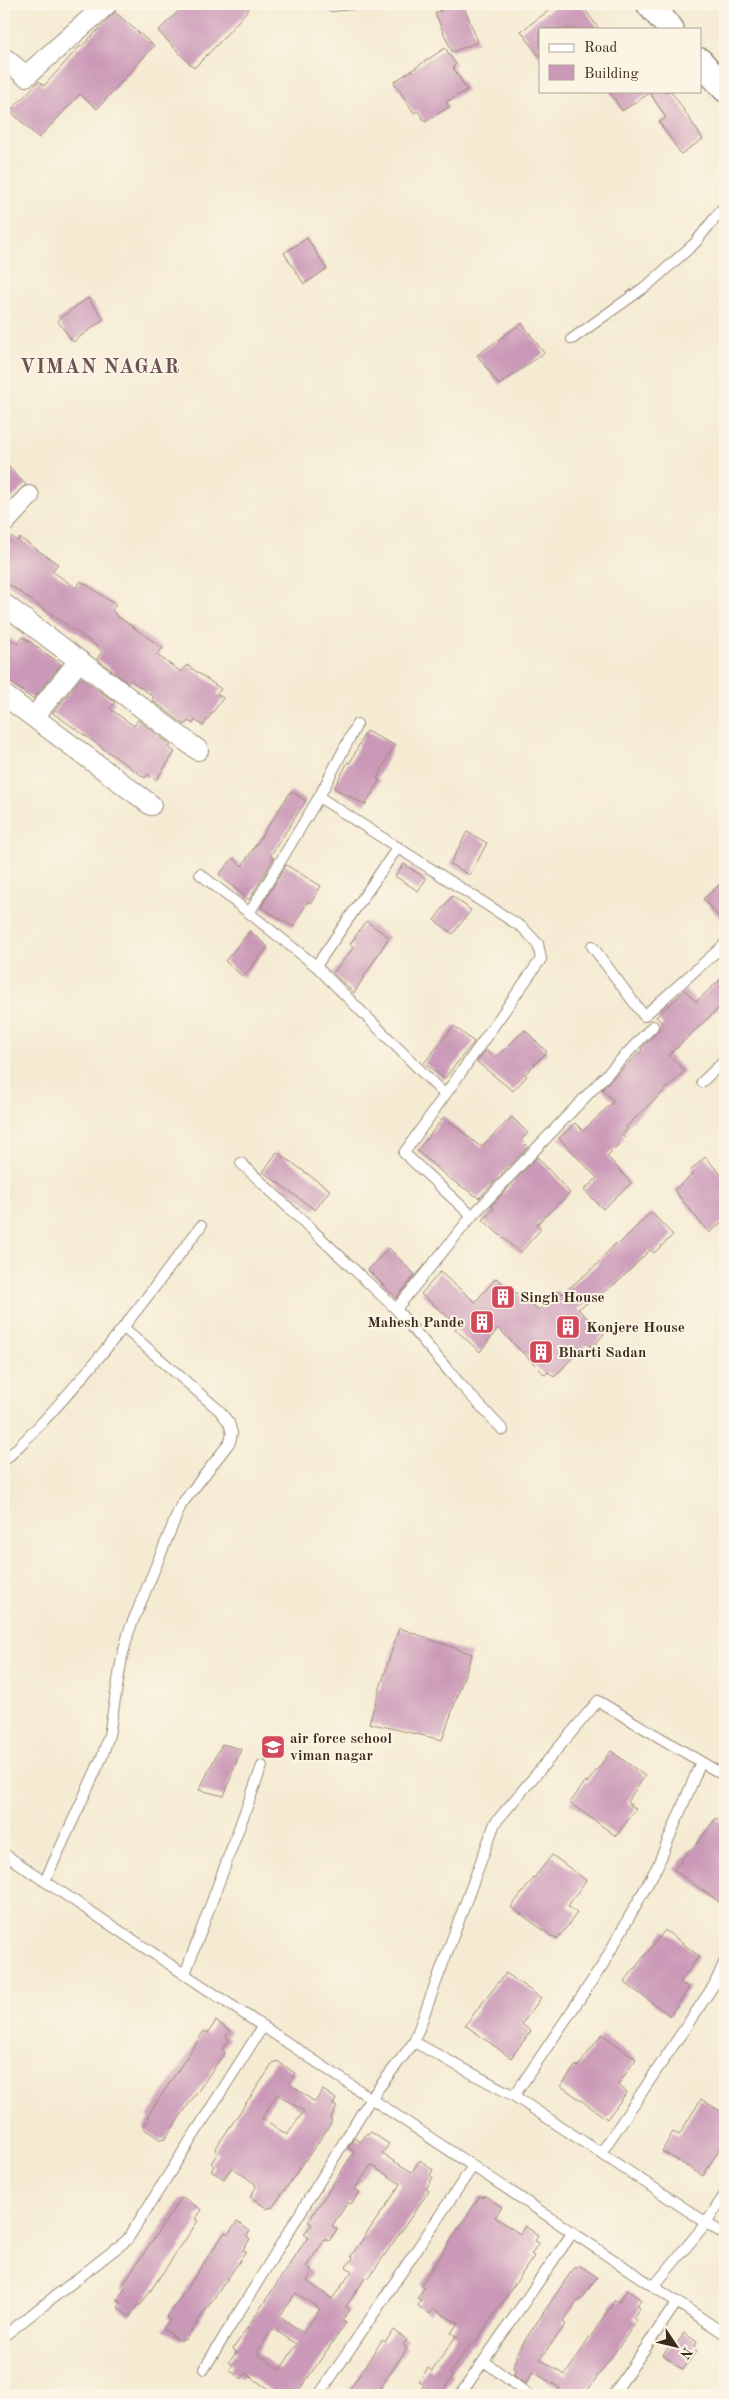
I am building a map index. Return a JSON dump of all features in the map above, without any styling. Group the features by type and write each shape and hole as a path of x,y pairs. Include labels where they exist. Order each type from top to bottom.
{"street":[{"path":"4,58 26,76 107,4"},
{"path":"649,4 670,28"},
{"path":"702,63 725,89"},
{"path":"4,522 29,496"},
{"path":"4,604 198,750"},
{"path":"34,717 79,661"},
{"path":"4,695 151,805"}],"lane":[{"path":"328,4 332,6 352,4"},
{"path":"572,339 662,272 695,243 725,205"},
{"path":"250,912 319,797 357,724"},
{"path":"319,797 523,928 538,944 541,959 404,1153 472,1216"},
{"path":"316,966 398,847"},
{"path":"200,874 316,966 445,1095"},
{"path":"592,946 644,1016 725,944"},
{"path":"396,1309 472,1216 653,1026"},
{"path":"702,1082 725,1060"},
{"path":"241,1163 396,1309 460,1384 503,1430"},
{"path":"4,1461 42,1425 124,1328 202,1226"},
{"path":"46,1881 94,1777 110,1735 122,1657 129,1631 181,1505 198,1480 230,1442 232,1433 229,1423 220,1411 124,1328"},
{"path":"204,2369 371,2098 414,2042 495,1822 598,1701 725,1776"},
{"path":"514,2096 607,1958 657,1867 701,1762"},
{"path":"185,1974 262,1766"},
{"path":"4,1854 725,2334"},
{"path":"601,2153 714,1985 725,1961"},
{"path":"4,2336 127,2240 263,2026"},
{"path":"414,2042 514,2096 725,2235"},
{"path":"319,2395 473,2166"},
{"path":"654,2286 707,2222 725,2194"},
{"path":"460,2395 573,2232"},
{"path":"613,2395 677,2302"},
{"path":"484,2361 529,2395"}],"building":[{"path":"186,4 253,4 194,68 158,31"},
{"path":"438,4 463,4 478,42 452,52 435,13 441,11"},
{"path":"558,4 581,4 598,28 539,28 539,57 521,31"},
{"path":"115,12 154,46 97,109 80,94 39,138 10,111 39,81 44,86 80,46"},
{"path":"445,48 456,64 453,67 467,90 446,102 449,107 425,122 418,111 414,113 394,82"},
{"path":"610,92 672,92 703,139 681,154 659,122 666,118 650,93 622,111"},
{"path":"307,238 327,269 304,284 284,253"},
{"path":"88,298 104,319 73,342 57,320"},
{"path":"522,323 544,353 499,385 477,355"},
{"path":"4,462 26,485 4,506"},
{"path":"8,534 18,541 20,538 58,564 52,571 76,588 81,581 116,605 112,610 117,616 163,648 157,655 181,672 187,665 221,689 217,694 223,698 203,726 195,720 193,724 188,721 185,725 152,700 154,697 130,680 128,683 97,659 102,652 98,647 4,581 4,535"},
{"path":"4,634 18,644 23,637 61,664 33,699 4,678"},
{"path":"81,678 115,702 110,709 134,726 138,720 171,745 169,748 175,752 156,780 148,774 145,778 53,713"},
{"path":"366,731 394,745 377,779 380,780 365,805 334,788 348,762 350,763"},
{"path":"291,791 306,801 270,856 274,858 249,900 219,875 233,858 242,866"},
{"path":"467,832 487,843 470,875 450,864"},
{"path":"404,864 426,879 418,891 395,876"},
{"path":"286,865 321,886 311,903 308,901 293,927 261,907"},
{"path":"725,880 725,924 703,899"},
{"path":"452,896 471,910 453,934 434,920"},
{"path":"366,921 389,937 354,993 333,973 354,947 350,944"},
{"path":"250,931 268,947 243,977 225,961"},
{"path":"725,975 725,1002 669,1055 685,1071 626,1127 628,1129 622,1135 625,1138 607,1156 631,1183 603,1209 584,1190 597,1178 559,1138 575,1123 583,1131 614,1101 602,1089 642,1050 658,1031 663,1024 656,1017 685,990 696,1002"},
{"path":"454,1026 474,1042 444,1079 424,1063"},
{"path":"525,1030 547,1052 525,1074 527,1076 513,1091 477,1062 485,1050 495,1058"},
{"path":"444,1117 481,1147 512,1117 528,1133 521,1140 528,1147 479,1198 449,1178 417,1151"},
{"path":"277,1152 330,1190 315,1210 263,1172"},
{"path":"537,1157 570,1193 536,1225 541,1229 520,1253 483,1220 494,1208 491,1206"},
{"path":"705,1157 725,1179 725,1220 709,1233 674,1190 694,1173 691,1170"},
{"path":"651,1212 673,1235 654,1253 650,1250 618,1282 578,1309 604,1334 592,1348 587,1343 554,1377 548,1372 545,1375 498,1328 480,1352 455,1329 458,1325 421,1294 440,1272 475,1302 496,1278 539,1310 558,1291 562,1294 599,1263 617,1242 619,1244"},
{"path":"389,1248 415,1275 396,1298 368,1270"},
{"path":"399,1628 472,1654 442,1740 369,1723"},
{"path":"222,1744 241,1749 224,1796 199,1790"},
{"path":"611,1751 645,1776 627,1802 636,1809 616,1836 570,1803"},
{"path":"716,1818 725,1825 725,1906 674,1870"},
{"path":"552,1855 586,1880 568,1906 577,1913 557,1940 511,1907"},
{"path":"665,1930 699,1956 680,1982 689,1988 670,2016 624,1982"},
{"path":"506,1973 541,1998 522,2024 531,2031 511,2058 465,2025"},
{"path":"216,2021 230,2031 226,2036 229,2039 222,2049 225,2052 164,2140 162,2138 161,2140 143,2128 149,2118 147,2117 204,2031 208,2033"},
{"path":"602,2034 636,2059 618,2085 627,2092 607,2119 561,2086 576,2065 578,2067"},
{"path":"277,2061 295,2073 289,2083 291,2085 315,2102 323,2090 336,2099 333,2105 337,2107 330,2119 332,2120 328,2128 272,2208 269,2207 268,2209 250,2197 256,2187 255,2184 232,2167 224,2179 211,2171 214,2166 211,2163 218,2153 215,2150 219,2143 274,2062 276,2063","holes":["277,2094 304,2111 287,2135 262,2118"]},
{"path":"701,2099 725,2114 725,2140 703,2176 662,2151 673,2132 679,2135"},
{"path":"371,2132 389,2144 382,2154 412,2172 420,2160 433,2170 430,2175 433,2178 426,2188 429,2191 368,2279 366,2277 349,2302 346,2307 350,2310 342,2321 346,2323 300,2389 295,2395 277,2395 245,2373 242,2379 229,2370 233,2365 229,2362 237,2352 233,2349 308,2237 304,2234 312,2224 308,2222 354,2152 348,2148 354,2138 361,2142 367,2133","holes":["371,2165 401,2184 351,2256 353,2258 346,2267 352,2271 332,2299 307,2281 313,2272 306,2267 325,2239 329,2241 337,2229 332,2226 348,2202 351,2204 360,2192 355,2189","296,2293 320,2309 303,2333 280,2316","273,2329 297,2344 280,2370 257,2353"]},
{"path":"484,2195 502,2207 495,2217 520,2234 525,2226 538,2235 535,2241 539,2243 531,2254 534,2256 474,2344 470,2345 450,2373 453,2376 440,2395 417,2395 424,2385 419,2381 428,2368 432,2371 456,2336 451,2333 458,2323 433,2309 430,2314 418,2306 421,2300 417,2298 425,2287 421,2285 480,2196 483,2198"},
{"path":"184,2198 202,2210 195,2219 198,2221 140,2306 138,2304 130,2317 118,2308 121,2303 117,2300 125,2289 121,2287 180,2199"},
{"path":"237,2222 250,2231 247,2236 250,2239 243,2250 246,2252 185,2340 181,2341 163,2329 170,2319 167,2317 225,2232 228,2234"},
{"path":"579,2265 597,2277 563,2322 566,2324 540,2359 565,2375 615,2300 619,2302 627,2290 641,2300 637,2305 640,2308 633,2318 636,2321 632,2328 585,2394 555,2395 560,2388 533,2372 525,2384 513,2375 516,2370 513,2368 518,2356 516,2355 525,2340 575,2266 577,2268"},
{"path":"394,2330 407,2340 403,2345 407,2348 376,2395 346,2395 382,2340 385,2342"},
{"path":"684,2333 697,2342 694,2347 697,2350 683,2370 663,2355 672,2342 676,2345"}],"place":[{"name":"Singh House","path":"503,1297"},
{"name":"Mahesh Pande","path":"482,1322"},
{"name":"Konjere House","path":"568,1327"},
{"name":"Bharti Sadan","path":"541,1352"},
{"name":"air force school viman nagar","path":"273,1747"}],"district":[{"name":"VIMAN NAGAR","path":"100,366"}]}
